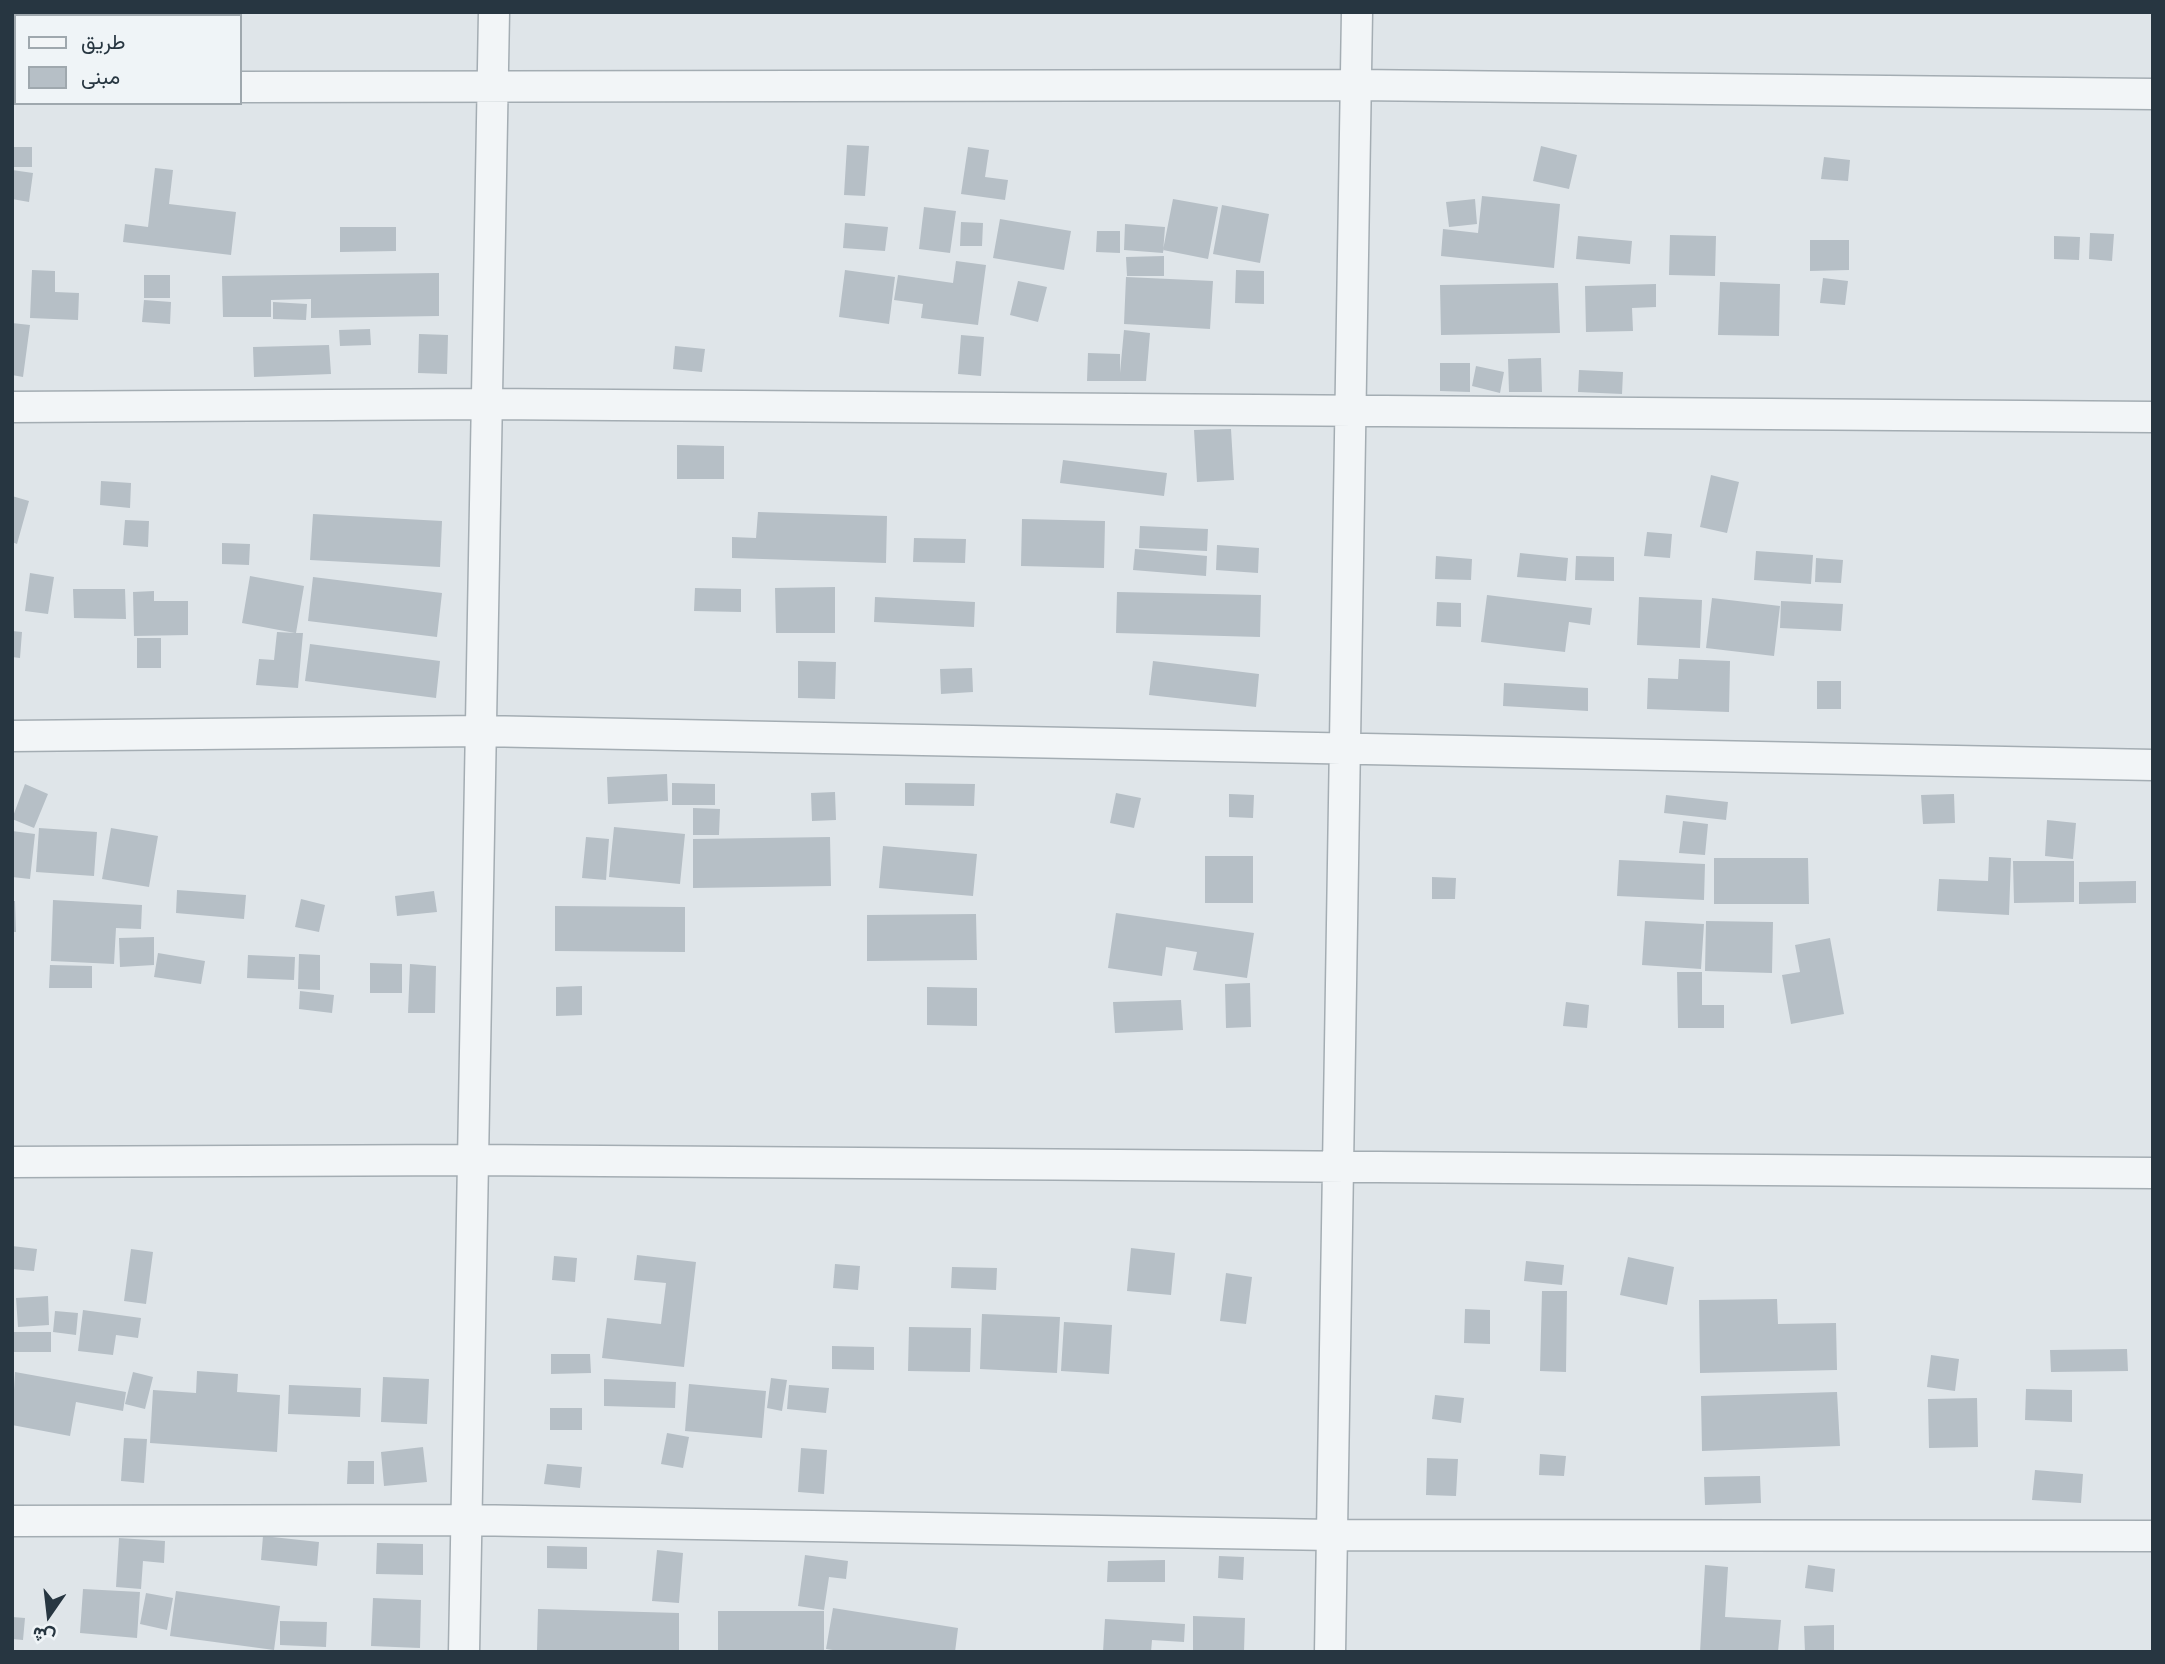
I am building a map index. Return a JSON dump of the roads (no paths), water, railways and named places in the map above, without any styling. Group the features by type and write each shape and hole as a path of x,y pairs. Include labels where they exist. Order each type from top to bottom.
{"street":[{"path":"464,1652 495,12"},
{"path":"1330,1652 1357,12"},
{"path":"242,88 1356,85 2153,94"},
{"path":"12,407 487,404 2153,417"},
{"path":"12,736 481,731 2153,765"},
{"path":"12,1162 473,1160 2153,1173"},
{"path":"12,1521 466,1520 1332,1535 2153,1536"}]}
